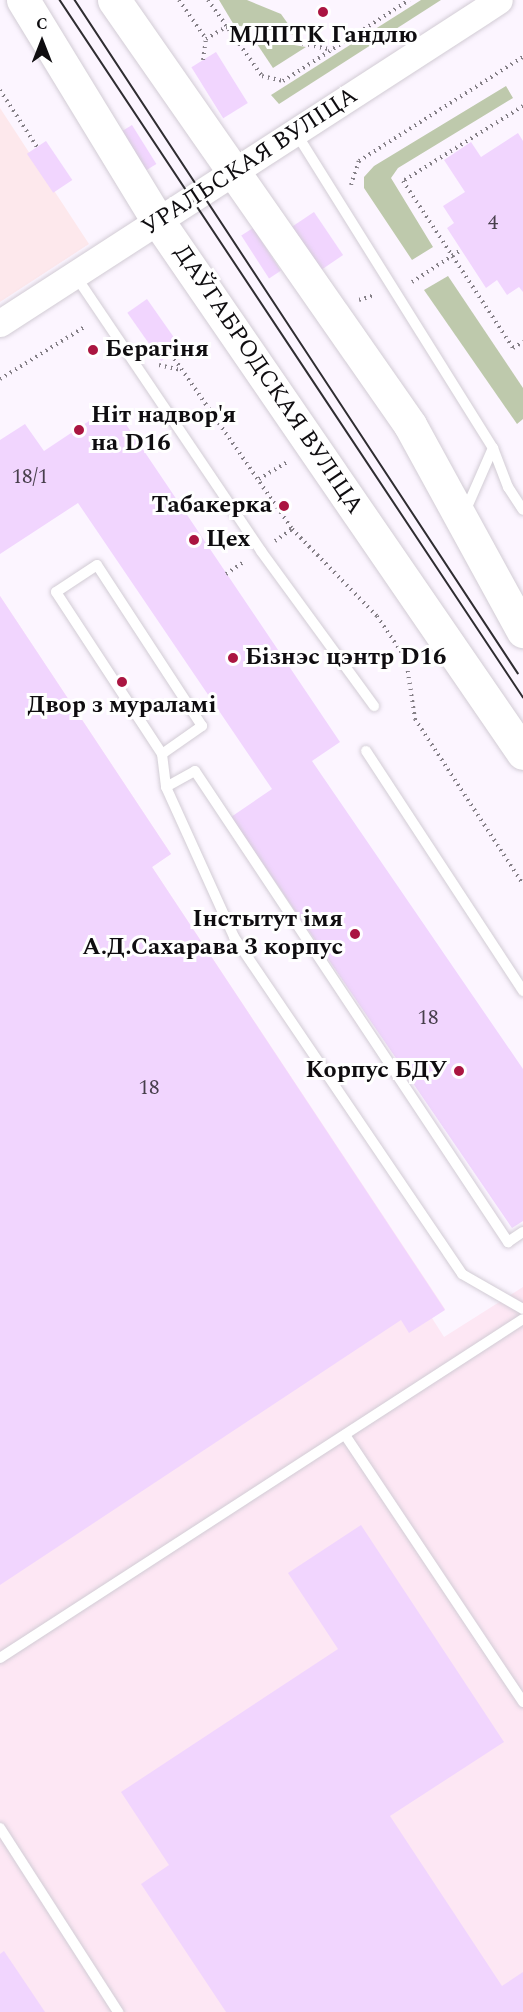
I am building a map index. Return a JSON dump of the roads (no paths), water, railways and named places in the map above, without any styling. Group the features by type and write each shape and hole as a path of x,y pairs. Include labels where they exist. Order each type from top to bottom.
{"main road":[{"name":"ДАЎГАБРОДСКАЯ ВУЛІЦА","path":"23,0 158,221 523,753"},
{"path":"114,0 410,425 523,631"}],"street":[{"name":"УРАЛЬСКАЯ ВУЛІЦА","path":"0,323 499,0"}],"lane":[{"path":"296,133 493,448 508,487 523,510"},
{"path":"74,274 261,551 374,706"},
{"path":"462,520 493,448"},
{"path":"162,754 202,726 97,565 56,592 162,754 166,787 234,937 462,1274 523,1310"},
{"path":"366,751 523,991"},
{"path":"166,787 195,771 508,1242 523,1232"},
{"path":"0,1658 523,1319"},
{"path":"345,1435 523,1701"},
{"path":"0,1828 117,2012"}],"tram line":[{"path":"60,0 523,697"},
{"path":"75,0 518,673"}],"place":[{"name":"МДПТК Гандлю","path":"323,12"},
{"name":"Берагіня","path":"93,350"},
{"name":"Ніт надвор'я на D16","path":"79,430"},
{"name":"Табакерка","path":"284,506"},
{"name":"Цех","path":"194,540"},
{"name":"Бізнэс цэнтр D16","path":"233,658"},
{"name":"Двор з мураламі","path":"122,682"},
{"name":"Інстытут імя А.Д.Сахарава 3 корпус","path":"355,934"},
{"name":"Корпус БДУ","path":"459,1071"}]}
